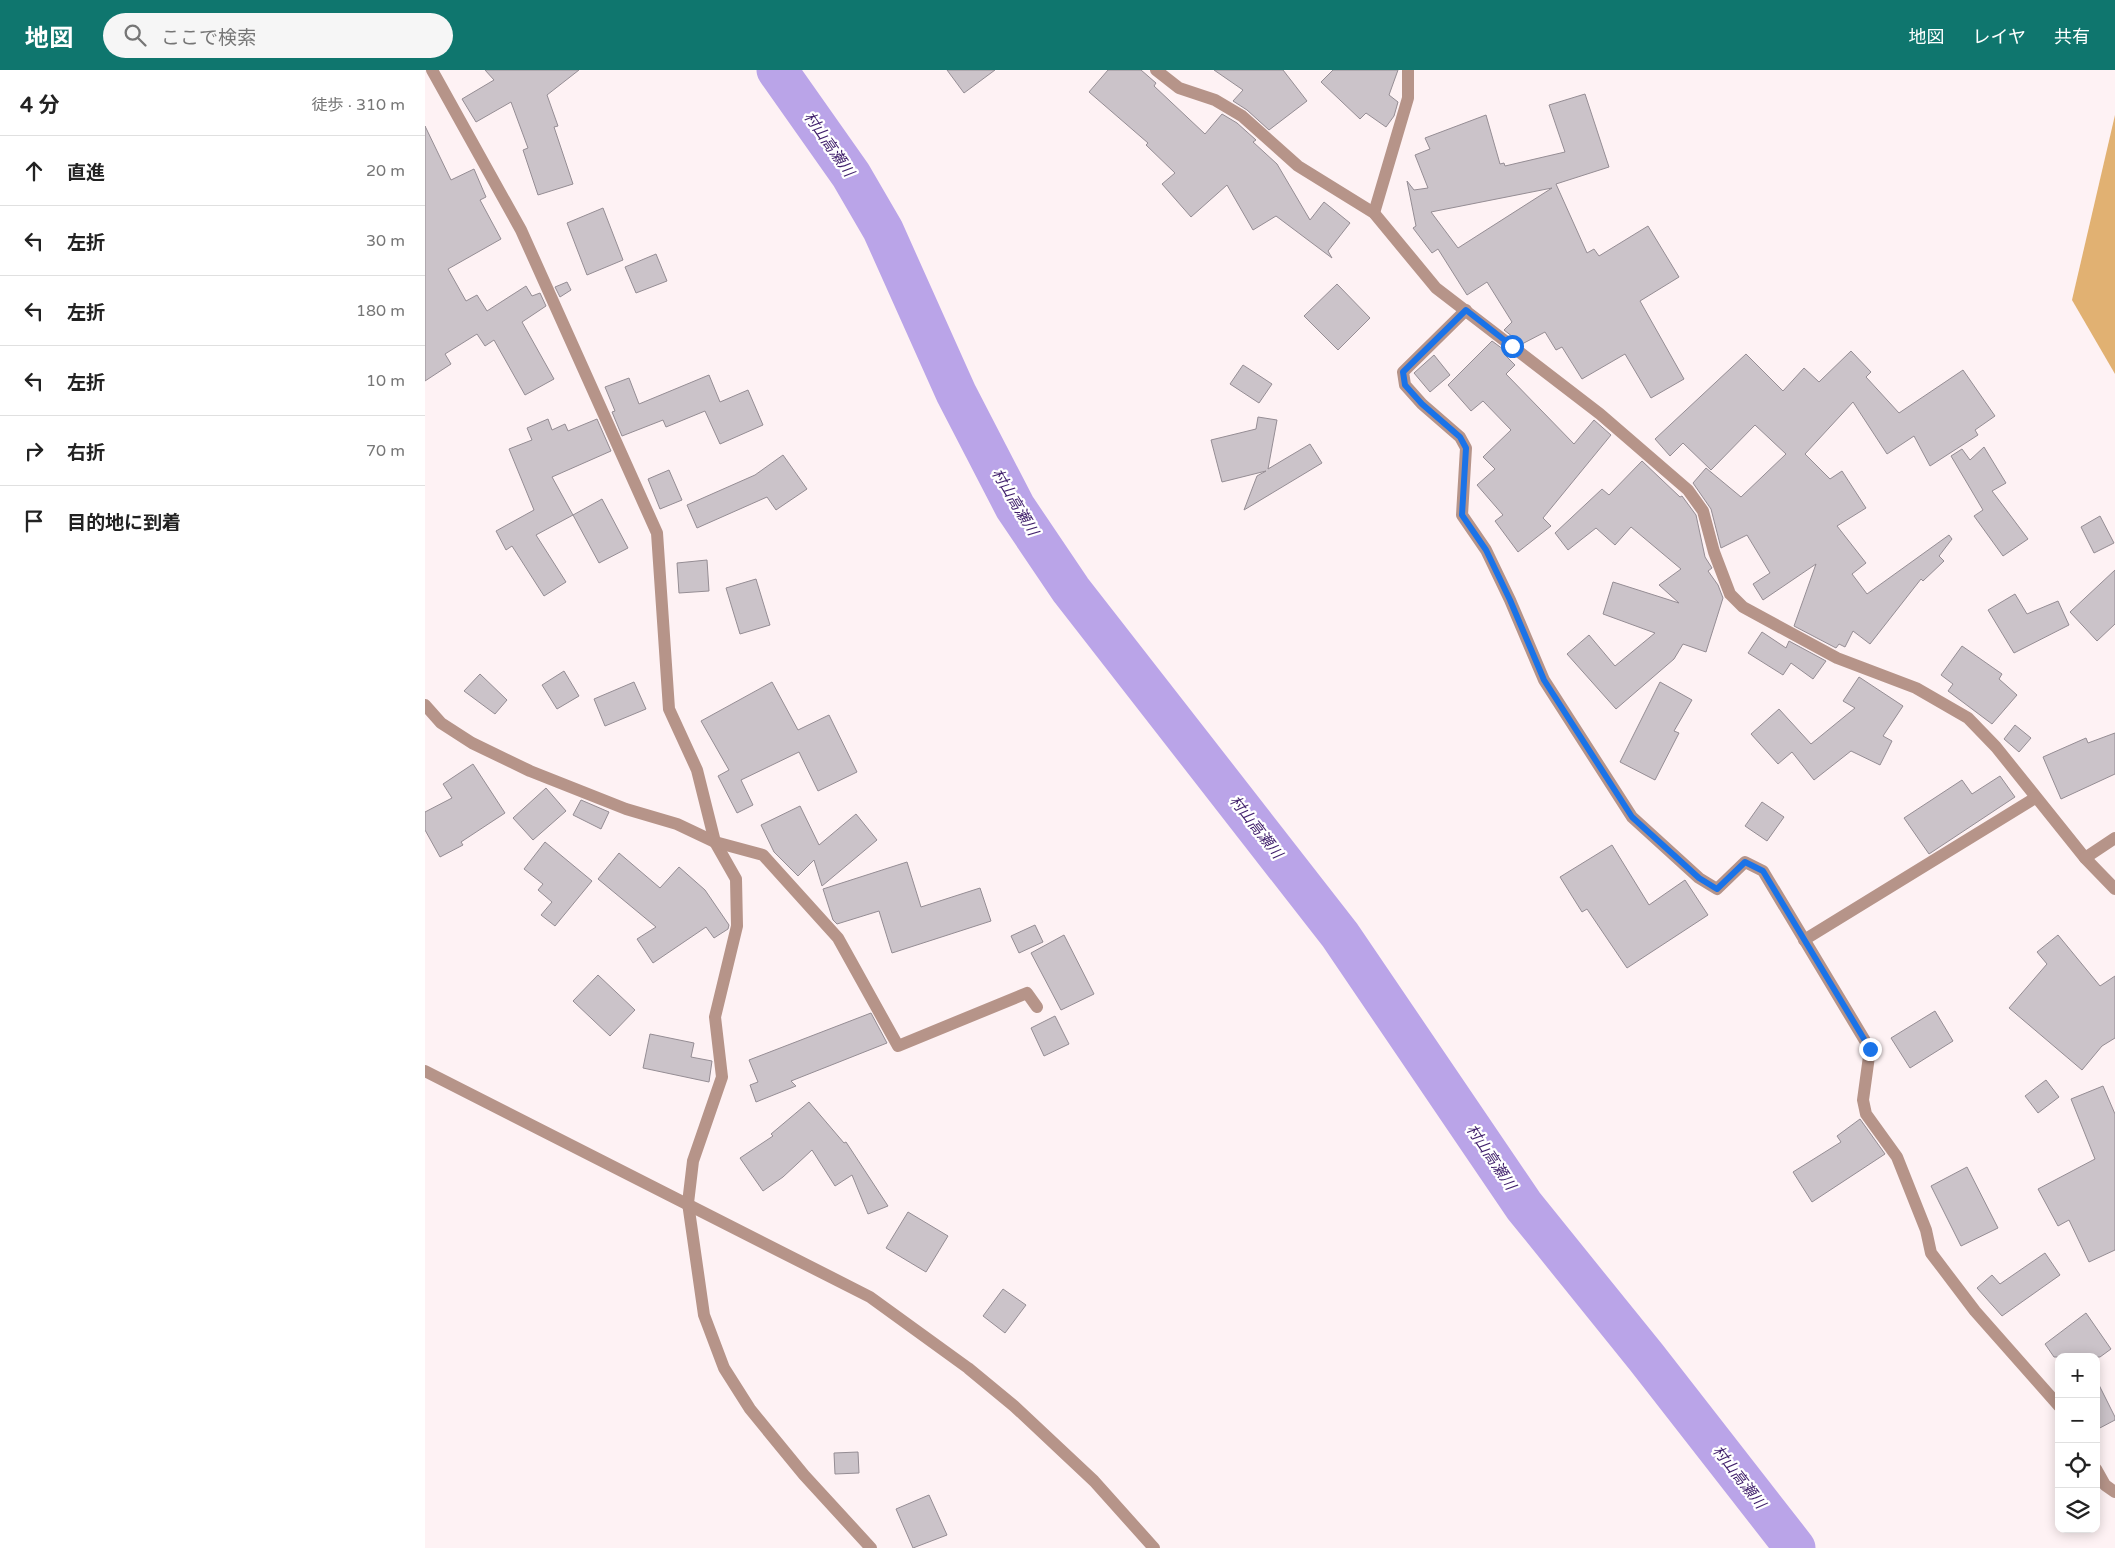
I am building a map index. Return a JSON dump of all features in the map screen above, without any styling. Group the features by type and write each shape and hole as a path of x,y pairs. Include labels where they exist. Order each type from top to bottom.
{"street":[{"path":"432,70 521,230 657,533 669,709 697,770 715,842 737,879 737,926 715,1017 722,1077 693,1161 688,1203 704,1315 724,1368 751,1409 774,1438 871,1548"},
{"path":"1156,70 1179,88 1215,100 1242,116 1298,166 1374,213 1436,288 1600,414 1688,490 1703,511 1711,544 1730,594 1743,607 1829,654 1916,688 1968,718 1996,747 2085,858 2115,889"},
{"path":"1374,213 1409,98 1408,70"},
{"path":"1466,310 1403,372 1405,385 1422,404 1460,437 1466,448 1462,515 1486,550 1510,600 1544,680 1632,817 1699,878 1717,889 1745,862 1763,871 1870,1049 1863,1100 1866,1114 1897,1156 1925,1230 1931,1253 1975,1311 2055,1401"},
{"path":"425,705 441,723 480,747 539,774 625,809 677,824 715,842 763,856 838,938 898,1046 1027,993 1037,1007"},
{"path":"1804,940 2035,798"},
{"path":"2085,858 2115,838"},
{"path":"425,1071 870,1297 925,1336 1014,1406 1094,1481 1154,1548"},
{"path":"2100,1476 2105,1485 2115,1492"}],"shaded area":[{"path":"2115,115 2115,374 2072,300"}],"building":[{"path":"485,70 579,70 547,95 558,126 554,127 573,184 538,195 523,150 528,148 511,102 476,122 462,99 494,80"},
{"path":"947,70 995,70 964,93"},
{"path":"1108,70 1141,70 1156,83 1154,86 1205,134 1222,114 1237,123 1256,140 1253,142 1277,164 1310,220 1324,202 1350,223 1328,251 1332,258 1276,216 1253,230 1227,185 1191,217 1162,184 1175,173 1146,145 1148,143 1089,92"},
{"path":"1214,70 1283,70 1307,101 1269,130 1247,110 1233,101 1243,90"},
{"path":"1333,70 1398,70 1389,95 1398,102 1394,116 1386,127 1366,113 1360,119 1321,82"},
{"path":"1585,94 1609,167 1556,184 1587,253 1594,249 1599,256 1648,226 1679,277 1640,301 1684,379 1651,398 1625,354 1582,379 1562,347 1556,350 1545,332 1522,344 1504,330 1512,322 1487,282 1467,295 1438,249 1432,253 1413,228 1416,226 1407,181 1414,190 1428,188 1415,155 1430,149 1425,138 1486,115 1500,164 1504,163 1505,166 1565,152 1549,105","holes":["1552,188 1458,248 1431,212"]},
{"path":"425,126 451,180 474,169 486,197 480,200 501,239 448,269 466,301 477,295 487,311 526,286 532,296 540,293 546,306 522,322 554,379 525,395 494,340 485,346 477,334 445,354 451,364 425,381"},
{"path":"603,208 623,260 587,275 567,223"},
{"path":"656,254 667,281 636,293 625,267"},
{"path":"567,282 571,290 560,297 555,287"},
{"path":"1337,284 1370,318 1338,350 1304,316"},
{"path":"1492,341 1507,352 1504,354 1515,365 1506,374 1574,444 1594,420 1611,435 1543,518 1551,526 1518,552 1495,521 1503,515 1477,485 1495,469 1483,457 1511,430 1483,401 1471,411 1448,385"},
{"path":"1851,351 1871,372 1866,377 1899,413 1963,370 1995,416 1975,430 1978,435 1930,466 1914,436 1887,454 1853,402 1805,454 1830,479 1842,471 1866,508 1837,526 1866,563 1852,574 1867,594 1949,535 1952,539 1939,556 1944,561 1923,581 1921,579 1870,644 1853,631 1845,647 1839,644 1836,648 1794,626 1816,564 1763,600 1753,584 1770,573 1747,535 1721,548 1711,509 1693,483 1706,468 1741,497 1786,454 1755,425 1711,470 1683,443 1670,456 1655,439 1746,354 1783,391 1804,368 1819,382"},
{"path":"1434,355 1450,375 1430,392 1414,373"},
{"path":"1243,365 1272,384 1259,403 1230,384"},
{"path":"709,375 720,402 748,390 763,425 720,444 705,411 666,427 663,420 622,436 612,412 615,411 605,387 629,378 639,404"},
{"path":"1258,417 1277,420 1268,469 1310,444 1322,463 1244,510 1257,476 1266,471 1222,482 1211,440 1256,429"},
{"path":"548,419 552,430 565,424 568,431 597,419 611,451 552,477 573,515 536,535 566,582 544,596 512,546 506,550 496,531 534,510 509,449 532,440 527,428"},
{"path":"1984,447 2006,483 1992,491 2028,539 2003,556 1974,516 1983,510 1951,456 1962,449 1970,460"},
{"path":"783,455 807,489 776,510 767,497 697,528 687,505 755,475"},
{"path":"1642,461 1680,497 1682,496 1696,515 1705,557 1712,568 1708,571 1718,585 1723,598 1706,652 1683,644 1674,659 1616,709 1567,654 1589,635 1615,666 1655,633 1603,614 1613,582 1679,603 1659,585 1681,569 1631,527 1615,545 1596,528 1568,550 1555,533 1602,489 1609,495"},
{"path":"669,470 682,500 660,509 648,479"},
{"path":"602,499 628,548 599,563 573,515"},
{"path":"2100,516 2114,543 2094,553 2081,527"},
{"path":"707,560 709,591 679,593 677,563"},
{"path":"2115,570 2115,624 2097,641 2070,612"},
{"path":"756,579 770,625 740,634 726,588"},
{"path":"2015,594 2027,614 2058,601 2069,625 2014,653 1988,610"},
{"path":"1762,632 1786,648 1789,641 1826,661 1813,679 1791,663 1783,675 1748,653"},
{"path":"1962,646 2002,674 1999,679 2017,695 1992,724 1948,691 1953,684 1941,675"},
{"path":"564,671 579,696 557,709 542,685"},
{"path":"480,674 507,700 495,714 464,691"},
{"path":"1859,677 1903,706 1883,736 1892,741 1880,765 1851,751 1814,780 1792,752 1778,764 1751,734 1779,709 1811,744 1855,708 1843,701"},
{"path":"634,682 646,709 605,726 594,699"},
{"path":"772,682 798,730 829,715 857,772 818,791 799,752 741,780 753,805 737,813 718,776 729,770 701,721"},
{"path":"1660,682 1692,700 1674,731 1679,733 1655,780 1620,762"},
{"path":"2015,725 2031,738 2019,752 2004,739"},
{"path":"2115,733 2115,774 2061,799 2043,757 2086,738 2088,743"},
{"path":"473,764 505,813 461,842 463,845 440,857 425,830 425,812 452,798 443,784"},
{"path":"2000,776 2015,797 1929,854 1904,818 1962,780 1972,794"},
{"path":"546,788 566,811 533,840 513,818"},
{"path":"581,800 609,812 601,829 573,815"},
{"path":"1762,802 1784,817 1767,841 1745,826"},
{"path":"800,806 819,845 856,814 877,840 822,886 814,860 798,876 774,852 761,825"},
{"path":"545,842 592,881 555,926 541,915 552,902 538,890 543,884 524,869"},
{"path":"1612,845 1649,905 1685,880 1708,915 1627,968 1587,909 1582,912 1560,877"},
{"path":"619,853 660,888 679,867 705,890 729,925 728,929 714,938 706,927 653,963 637,939 656,927 598,879"},
{"path":"907,862 921,907 980,888 991,921 892,953 879,911 837,924 833,920 823,889"},
{"path":"1035,925 1043,942 1019,953 1011,936"},
{"path":"1064,935 1094,994 1061,1010 1031,953"},
{"path":"2058,935 2100,986 2115,976 2115,1038 2102,1046 2082,1070 2009,1008 2047,964 2037,952"},
{"path":"598,975 635,1010 610,1036 573,1001"},
{"path":"1935,1011 1953,1041 1910,1068 1891,1038"},
{"path":"871,1013 887,1043 791,1081 796,1086 756,1102 750,1085 758,1082 749,1060"},
{"path":"1055,1016 1069,1044 1044,1056 1031,1028"},
{"path":"650,1034 694,1043 691,1057 712,1061 709,1082 643,1068"},
{"path":"2046,1080 2059,1097 2038,1113 2025,1096"},
{"path":"2103,1086 2115,1114 2115,1250 2089,1262 2069,1220 2058,1226 2038,1189 2095,1159 2071,1099"},
{"path":"809,1102 844,1143 846,1142 888,1206 868,1214 852,1175 835,1186 812,1150 783,1177 763,1191 740,1158 773,1136 771,1134"},
{"path":"1860,1119 1885,1154 1812,1202 1793,1172 1841,1142 1837,1136"},
{"path":"1967,1167 1998,1228 1961,1246 1931,1186"},
{"path":"908,1212 948,1236 926,1272 886,1248"},
{"path":"2045,1253 2060,1275 2002,1316 1977,1288 1992,1275 2000,1284"},
{"path":"1003,1289 1026,1305 1005,1333 983,1316"},
{"path":"2086,1313 2111,1349 2100,1357 2100,1353 2055,1353 2054,1357 2045,1344"},
{"path":"2100,1387 2115,1417 2115,1420 2100,1428"},
{"path":"858,1452 859,1473 835,1474 834,1453"},
{"path":"929,1495 947,1535 913,1548 896,1509"}],"waterway":[{"name":"村山高瀬川","path":"777,70 851,175 883,230 956,393 1015,507 1071,590 1340,935 1524,1206 1646,1357 1795,1548"}],"route":[{"path":"1512,346 1466,310 1403,372 1405,385 1422,404 1460,437 1466,448 1462,515 1486,550 1510,600 1544,680 1632,817 1685,863 1699,878 1717,889 1745,862 1763,871 1870,1049"}]}
